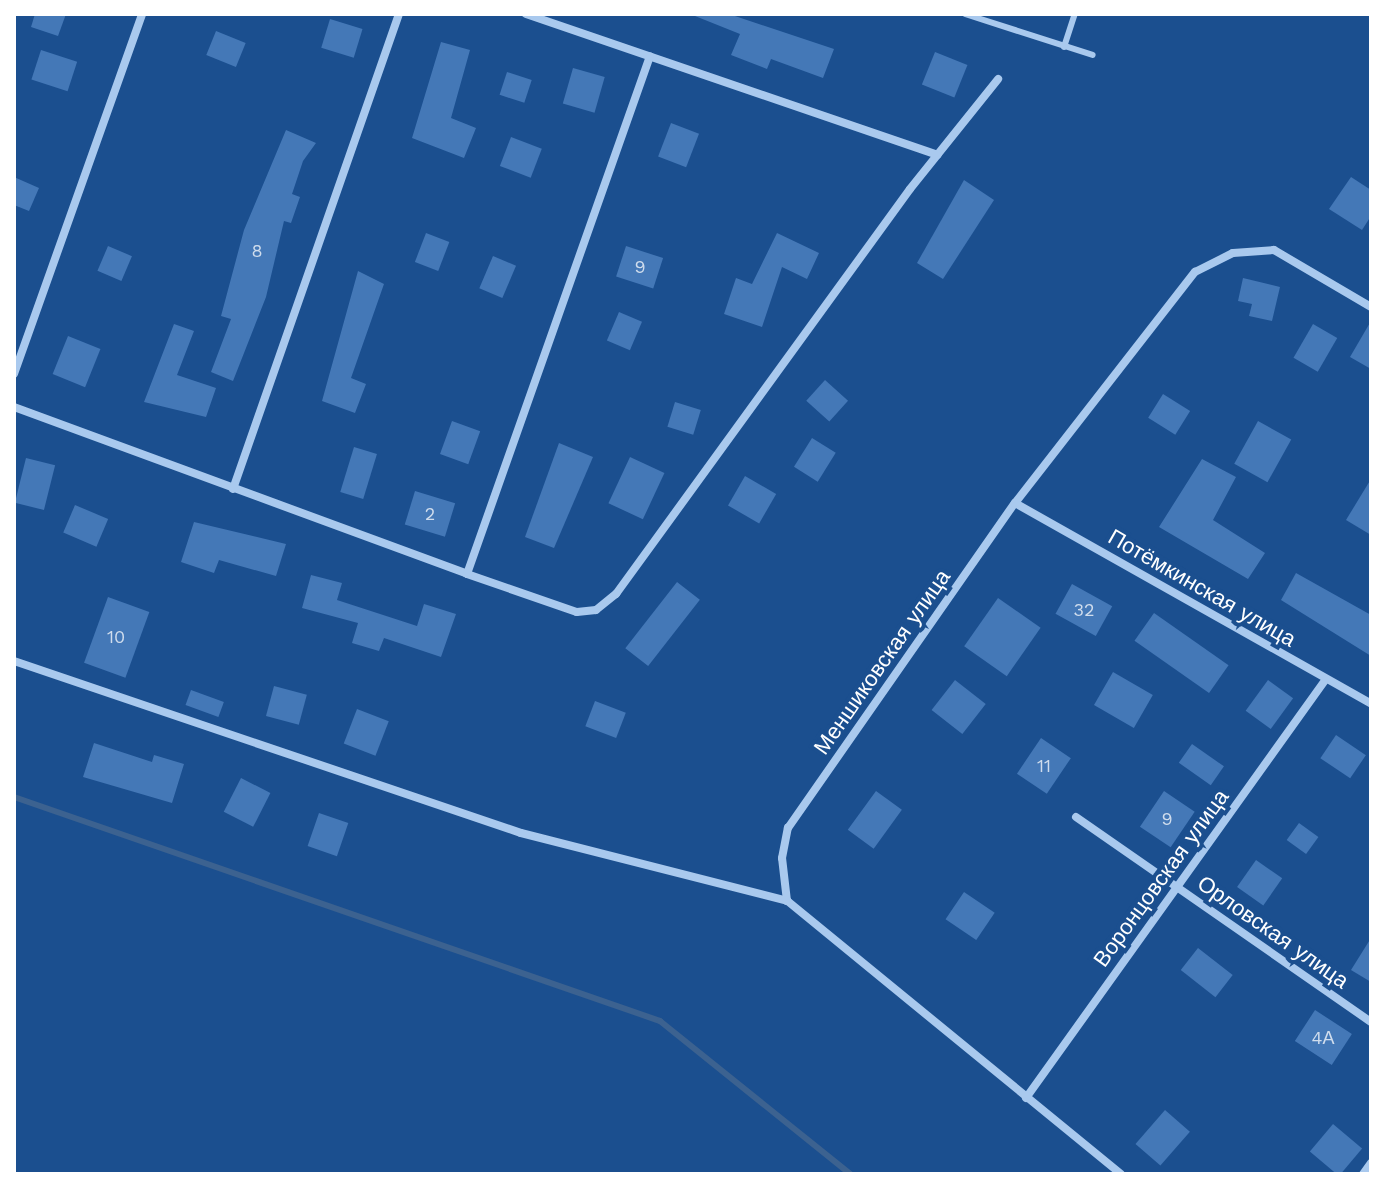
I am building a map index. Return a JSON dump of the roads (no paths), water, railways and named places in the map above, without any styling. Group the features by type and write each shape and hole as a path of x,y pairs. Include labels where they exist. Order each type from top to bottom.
{"street":[{"path":"14,374 142,14"},
{"path":"233,489 399,14"},
{"path":"526,14 937,155"},
{"path":"467,574 650,56"},
{"path":"14,407 467,574 577,612 596,610 616,594 937,155 998,79"},
{"name":"Меншиковская улица","path":"787,901 782,858 788,828 1015,503 1195,272 1233,253 1274,250 1371,307"},
{"name":"Потёмкинская улица","path":"1015,503 1371,704"},
{"path":"14,661 521,833 787,901 1121,1174"},
{"name":"Воронцовская улица","path":"1026,1098 1326,679"},
{"name":"Орловская улица","path":"1076,817 1371,1022"},
{"path":"1363,1174 1371,1163"}],"lane":[{"path":"965,14 1093,55"},
{"path":"1064,47 1075,14"}],"waterway":[{"path":"14,797 660,1021 850,1174"}]}
